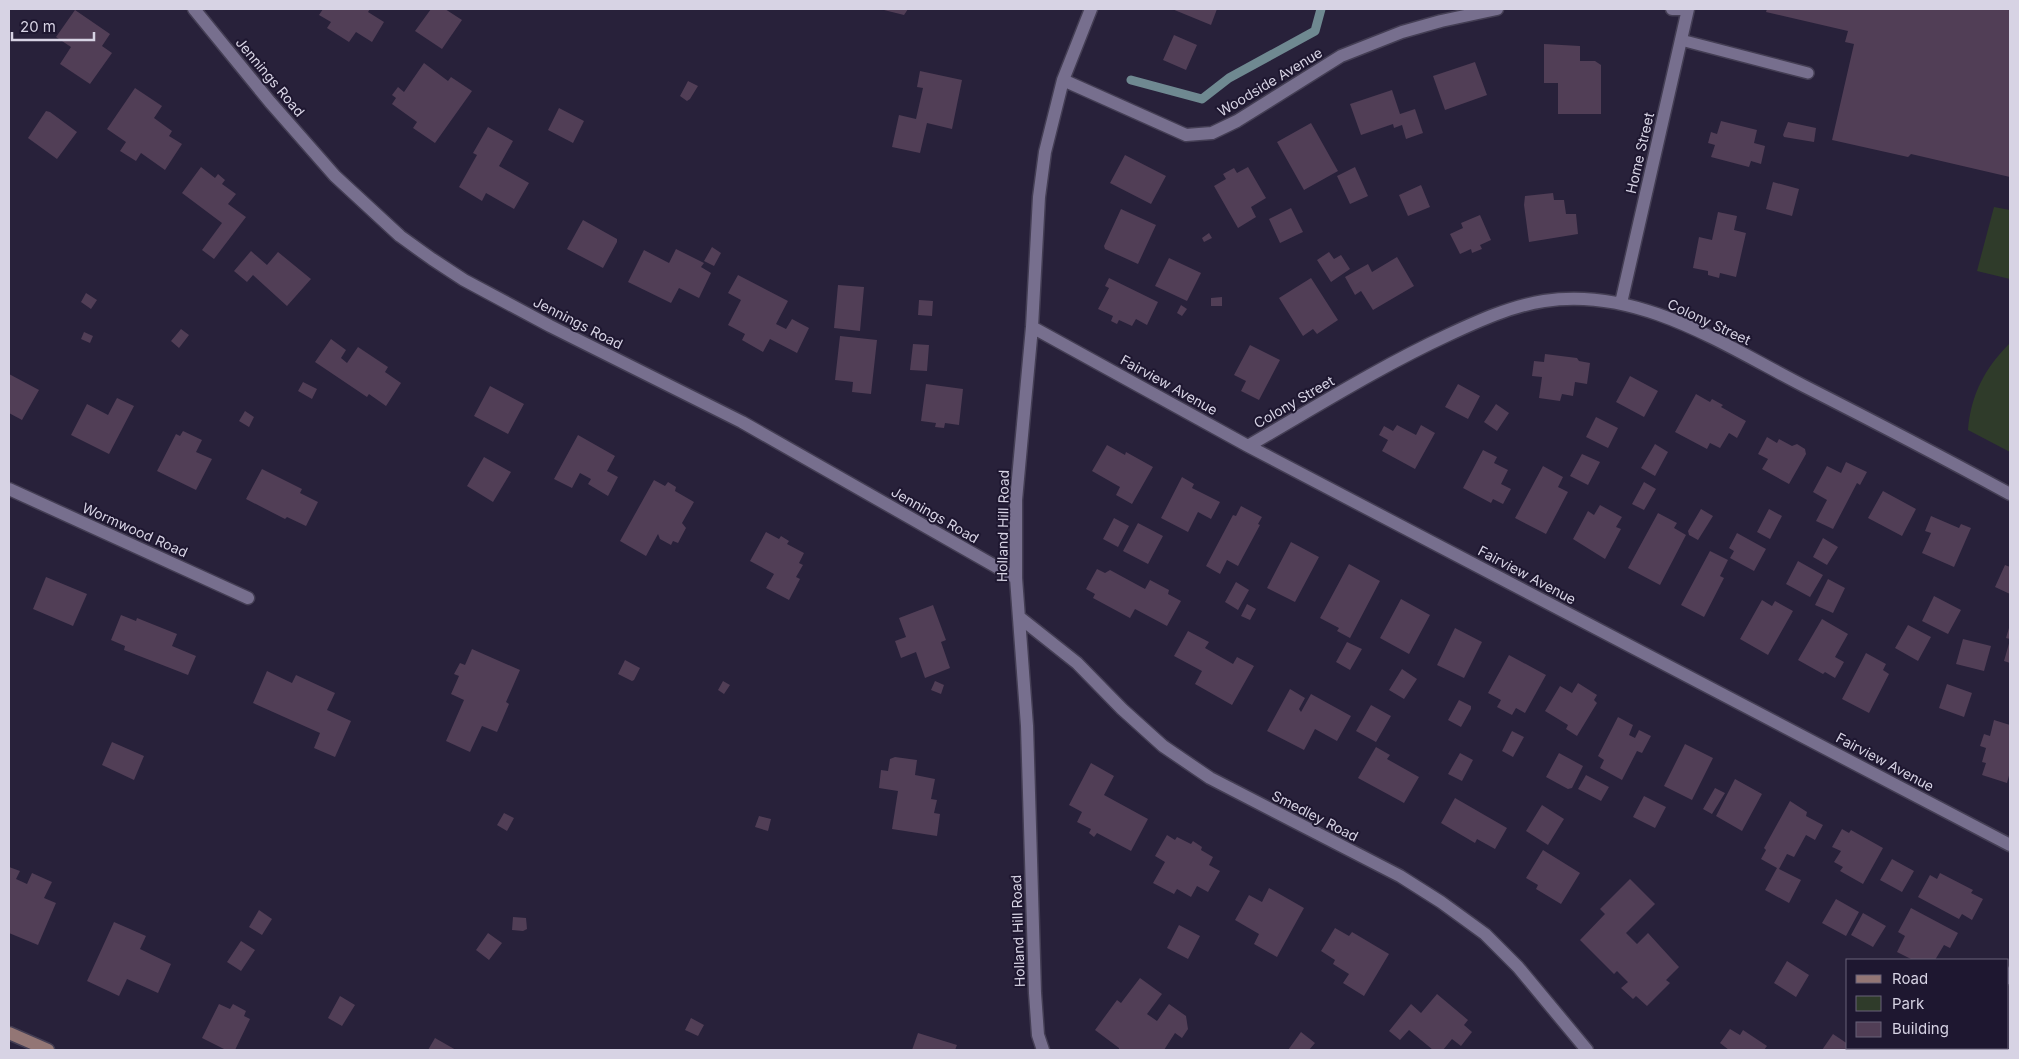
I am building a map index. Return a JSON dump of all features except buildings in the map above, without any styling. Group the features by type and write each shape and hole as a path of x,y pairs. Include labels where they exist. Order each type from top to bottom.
{"main road":[{"path":"9,1033 48,1050"}],"street":[{"name":"Jennings Road","path":"194,9 270,102 335,176 400,236 464,280 550,326 742,422 1016,578"},
{"name":"Holland Hill Road","path":"1043,1050 1038,1035 1035,993 1027,726 1016,578 1016,500 1032,327 1039,197 1045,152 1063,80 1091,9"},
{"name":"Woodside Avenue","path":"1063,80 1186,135 1212,133 1237,121 1341,56 1402,32 1441,21 1497,9"},
{"path":"1672,9 1688,9"},
{"name":"Home Street","path":"1621,303 1688,9"},
{"name":"Colony Street","path":"1248,446 1407,354 1479,321 1541,301 1567,298 1621,303 1676,320 1888,428 2010,494"},
{"name":"Fairview Avenue","path":"1032,327 1248,446 2010,845"},
{"name":"Wormwood Road","path":"9,489 248,598"},
{"name":"Smedley Road","path":"1019,617 1077,663 1122,709 1163,746 1202,773 1400,876 1441,902 1485,934 1518,967 1587,1050"}],"lane":[{"path":"1682,40 1808,73"}],"green space":[{"path":"1994,207 2010,210 2010,279 1977,271"},
{"path":"2010,343 2010,452 1968,430 1972,405 1981,382 1993,362"}],"waterway":[{"path":"1131,80 1202,99 1229,78 1315,31 1321,9"}]}
